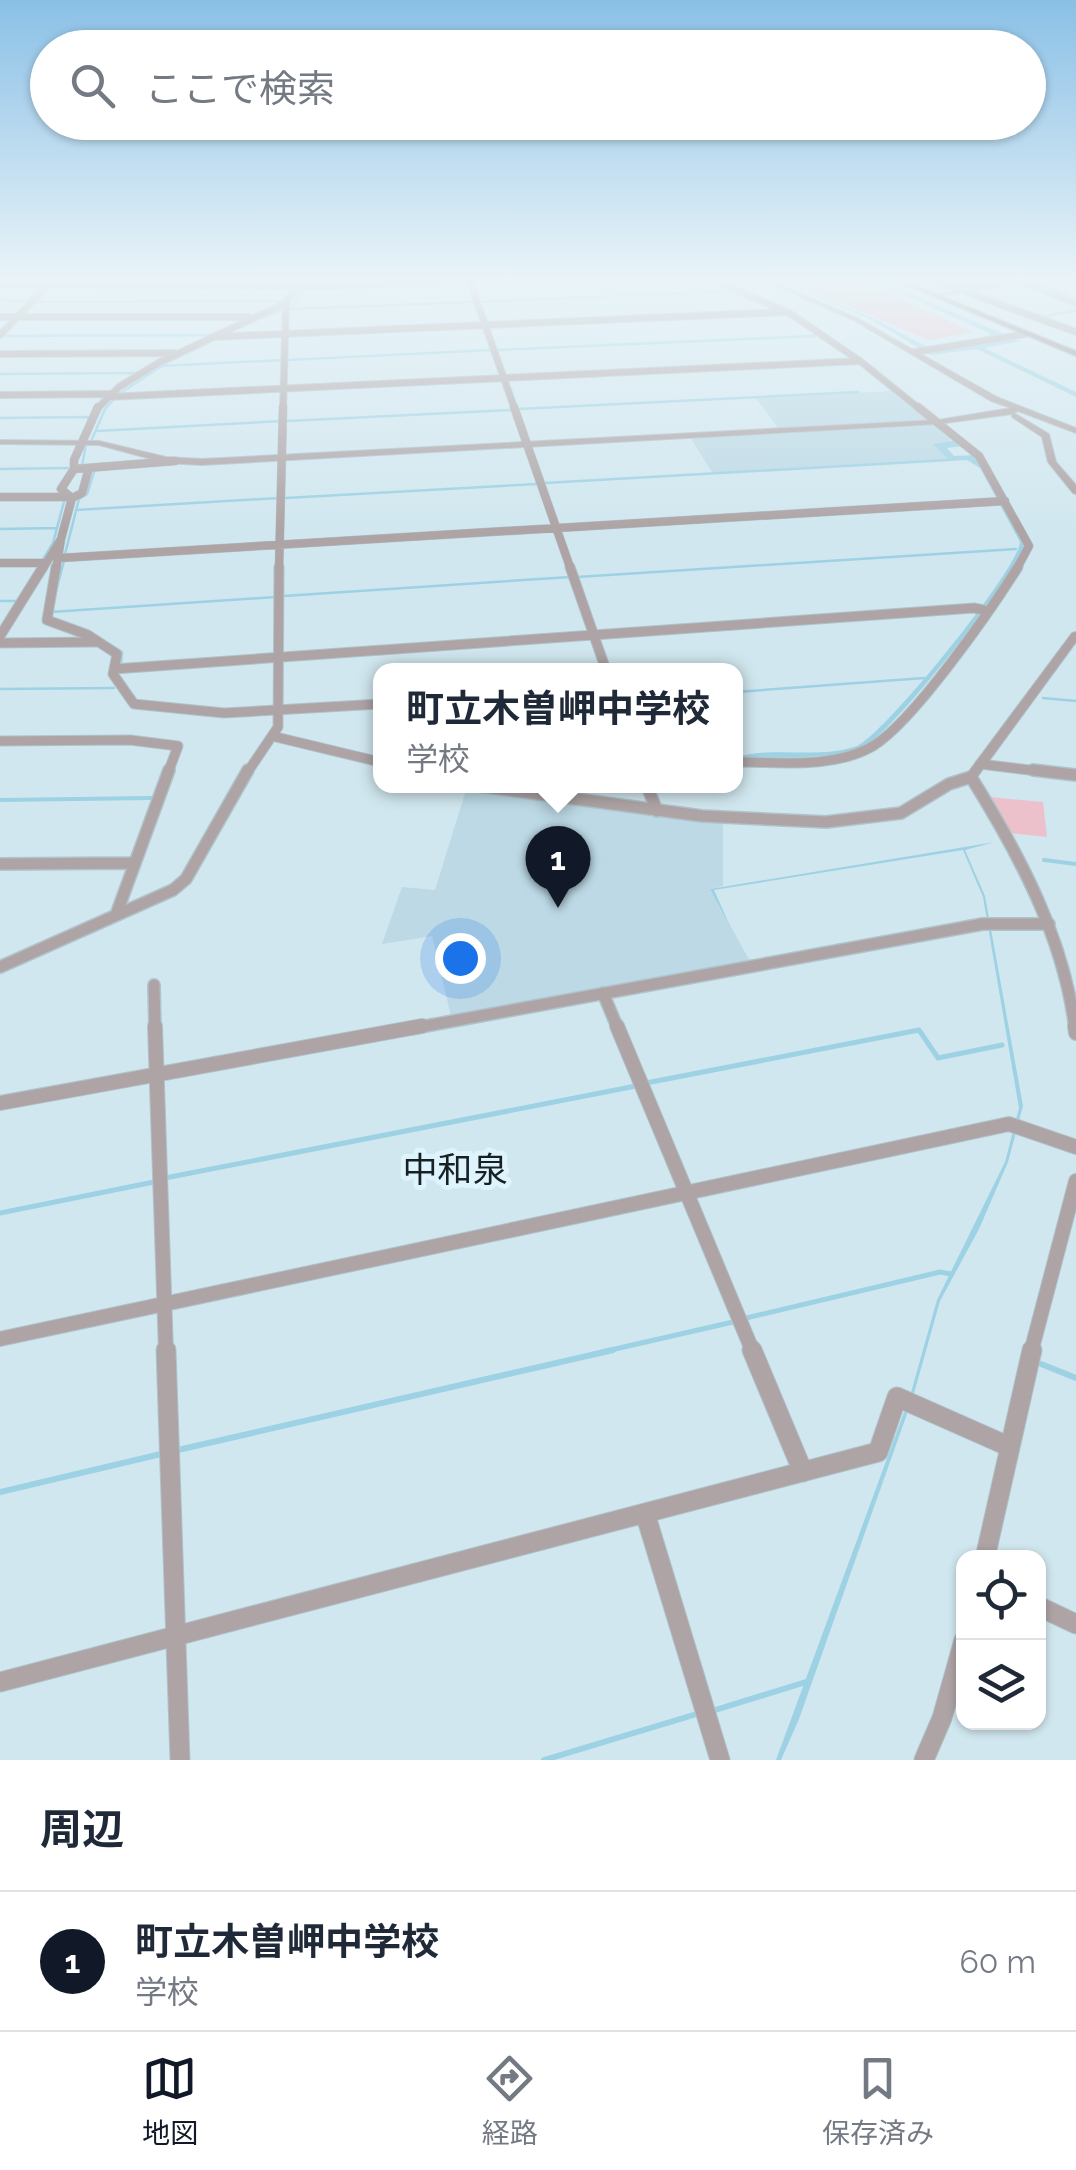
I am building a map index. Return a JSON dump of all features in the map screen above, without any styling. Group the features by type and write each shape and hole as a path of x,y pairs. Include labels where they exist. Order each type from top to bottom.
{"street":[{"path":"68,497 61,490 74,469 96,409 108,396 160,364"},
{"path":"0,968 166,894 186,879 259,751 276,738 281,717 277,709 286,364"},
{"path":"499,364 604,663"},
{"path":"0,395 108,396 792,364"},
{"path":"743,762 827,758 875,745 889,735 1029,550 1001,501 984,460 861,364"},
{"path":"939,364 1013,410 1046,436 1052,462 1076,491"},
{"path":"74,469 934,423 1013,410 1076,431"},
{"path":"0,442 116,445 175,461"},
{"path":"0,497 68,497 82,493 88,468"},
{"path":"68,497 47,620 116,654 113,674 131,702 142,706 277,709 373,704"},
{"path":"60,558 1001,501"},
{"path":"62,539 0,640 97,642"},
{"path":"0,563 46,563"},
{"path":"114,669 982,610"},
{"path":"512,793 775,824 844,823 910,812 940,788 971,777 1076,636"},
{"path":"276,738 373,760"},
{"path":"0,740 130,740 178,746 130,863 116,914"},
{"path":"980,764 1076,775"},
{"path":"971,777 993,812 1071,968 1076,1033"},
{"path":"650,793 657,811"},
{"path":"0,864 130,863"},
{"path":"0,1103 987,923 1048,924"},
{"path":"154,985 180,1760"},
{"path":"603,993 803,1472"},
{"path":"0,1339 686,1192 1016,1126 1076,1147"},
{"path":"987,1550 1048,1283 1074,1206 1076,1181"},
{"path":"0,1682 878,1452 897,1397 1010,1446"},
{"path":"646,1513 720,1760"},
{"path":"1046,1610 1076,1624"},
{"path":"924,1760 942,1718 956,1668"}],"shaded area":[{"path":"891,391 928,421 779,429 756,398"},
{"path":"932,424 954,443 934,444 949,460 713,474 690,437"},
{"path":"465,793 496,793 723,823 723,886 710,889 751,963 451,1016 432,936 382,944 402,887 435,890"},
{"path":"990,797 1043,802 1047,837 1008,833"}],"water":[{"path":"858,364 963,446 947,448 954,456 975,455 1024,546 977,619 926,684 866,745 820,756 743,758 749,754 811,753 857,746 920,684 998,584 1020,542 980,468 967,460 950,461 933,444 953,441"},
{"path":"1008,364 1018,364 1076,392 1076,397"},
{"path":"995,842 965,850 985,896 1023,1106 1008,1162 979,1229 940,1301 913,1397 799,1719 781,1760 776,1760 910,1396 937,1300 1005,1162 1019,1108 983,897 963,850 714,890 730,926 710,889"}],"waterway":[{"path":"119,394 165,364"},
{"path":"162,366 200,364"},
{"path":"0,374 134,373"},
{"path":"519,409 858,392"},
{"path":"88,420 105,395"},
{"path":"92,439 105,409 114,399"},
{"path":"288,421 512,410"},
{"path":"0,418 89,417"},
{"path":"97,431 282,421"},
{"path":"82,466 86,444"},
{"path":"545,483 949,460"},
{"path":"0,469 68,468"},
{"path":"76,510 79,499 87,494 95,469"},
{"path":"286,498 537,484"},
{"path":"57,528 65,498"},
{"path":"76,510 279,498"},
{"path":"65,554 76,510"},
{"path":"0,529 57,528"},
{"path":"42,561 57,528"},
{"path":"577,577 1016,549"},
{"path":"55,595 64,561"},
{"path":"284,596 570,577"},
{"path":"51,612 276,597"},
{"path":"0,601 17,601"},
{"path":"90,632 122,652 121,664"},
{"path":"743,691 924,678"},
{"path":"0,689 114,688"},
{"path":"1043,698 1076,701"},
{"path":"0,800 151,798"},
{"path":"1044,860 1076,864"},
{"path":"646,1083 919,1030 938,1058 1002,1045"},
{"path":"165,1178 636,1086"},
{"path":"0,1213 154,1182"},
{"path":"746,1318 940,1272 951,1274"},
{"path":"602,1352 733,1322"},
{"path":"178,1450 613,1350"},
{"path":"1041,1364 1076,1378"},
{"path":"0,1492 161,1454"},
{"path":"712,1711 806,1682"},
{"path":"544,1760 700,1713"}],"place":[{"name":"町立木曽岬中学校","path":"558,908"}],"district":[{"name":"中和泉","path":"455,1169"}]}
